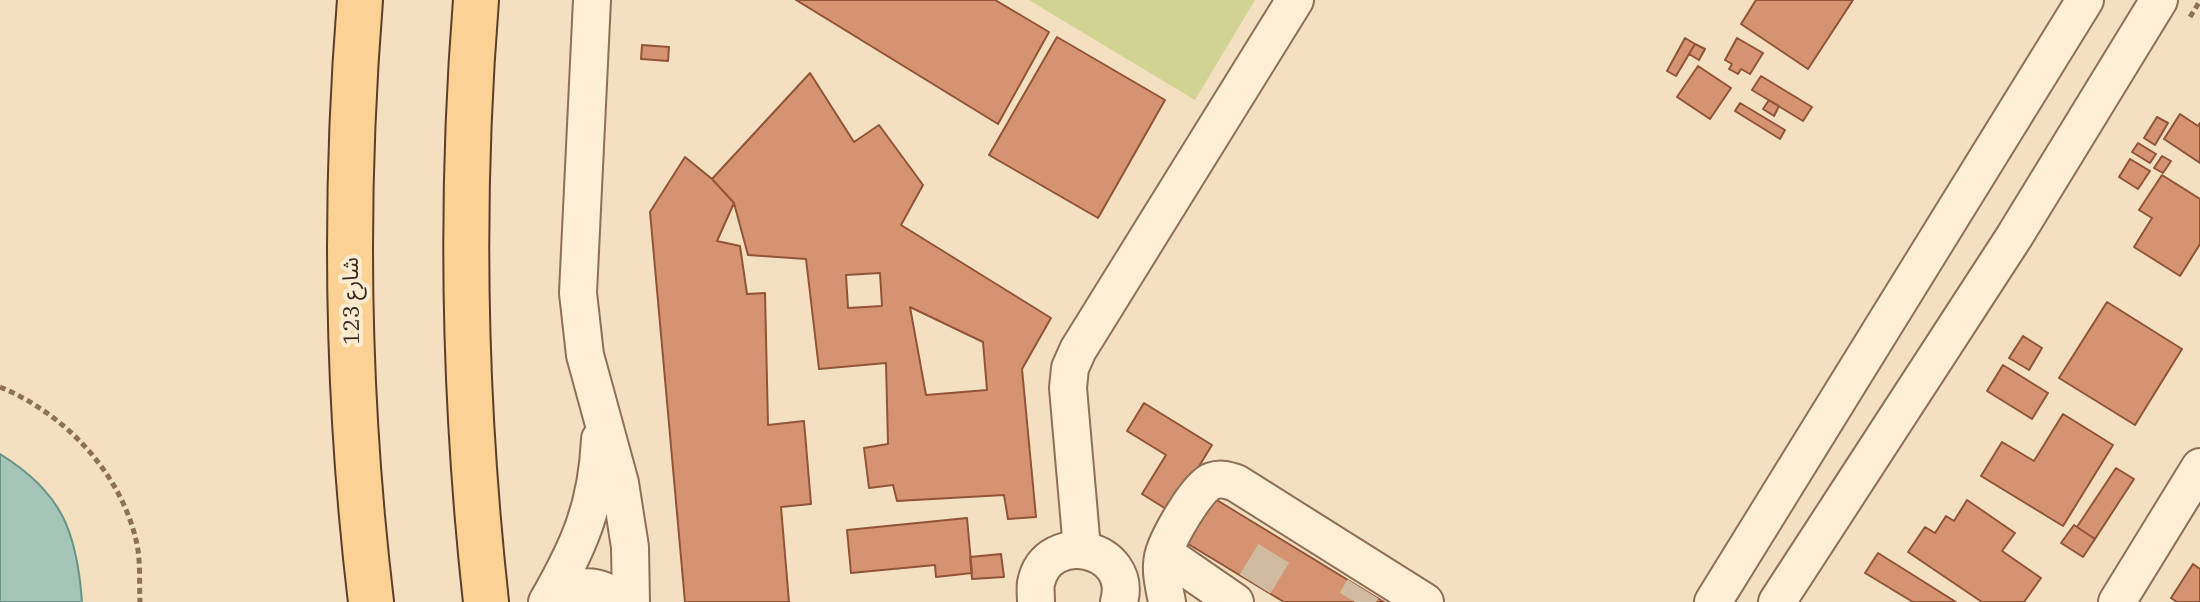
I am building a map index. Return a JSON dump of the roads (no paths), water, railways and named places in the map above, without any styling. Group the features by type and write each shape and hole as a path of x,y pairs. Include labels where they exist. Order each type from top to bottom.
{"main road":[{"name":"شارع 123","path":"360,0 352,101 350,309 361,516 371,602"},
{"path":"476,0 470,79 464,285 473,490 486,602"}],"street":[{"path":"592,0 578,293 585,355 620,483 630,547 631,602"},
{"path":"1082,549 1068,388 1070,368 1078,350 1295,0"},
{"path":"1713,602 2085,0"},
{"path":"1777,602 2014,237 2159,0"},
{"path":"549,600 573,558 590,514 599,469 601,422"},
{"path":"2117,602 2200,467"},
{"path":"1167,602 1161,572 1164,553 1198,492 1209,482 1223,478 1236,483 1289,530 1369,580 1424,602"},
{"path":"1036,602 1036,582 1045,564 1062,552 1082,549 1102,555 1117,572 1122,593 1119,602"},
{"path":"1164,553 1245,596"},
{"path":"549,600 578,586 608,590 621,602"}],"tunnel":[{"path":"1255,584 1282,540"},
{"path":"1355,602 1363,589"}]}
